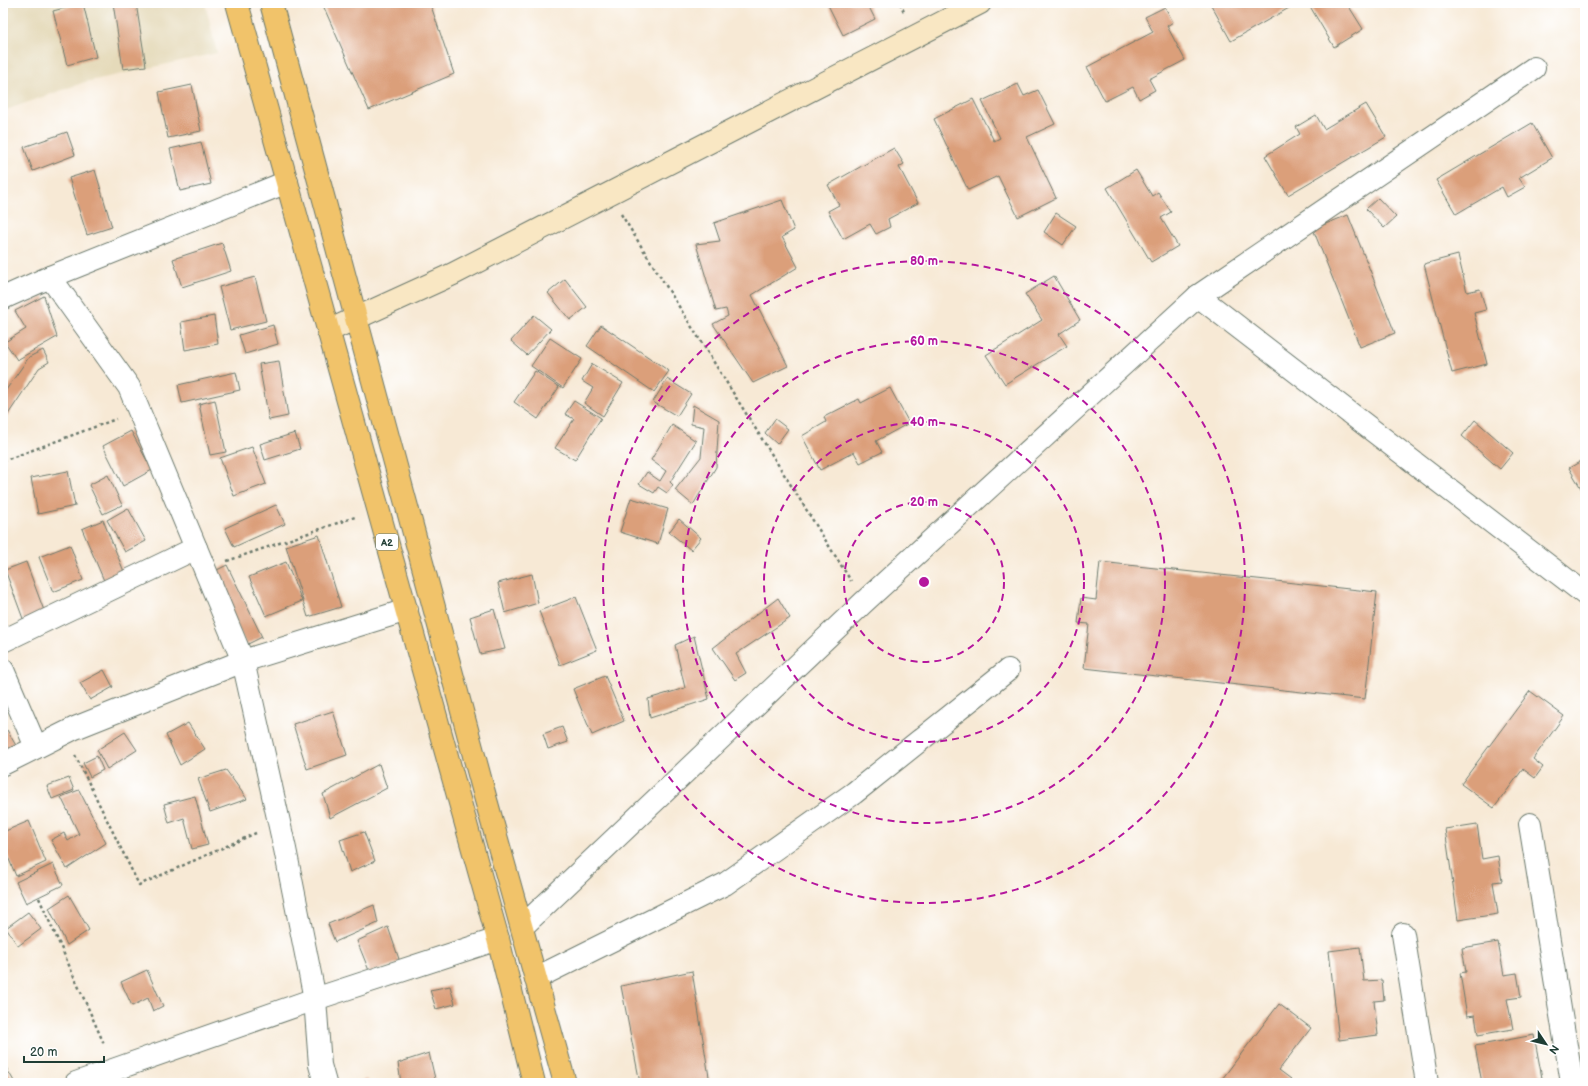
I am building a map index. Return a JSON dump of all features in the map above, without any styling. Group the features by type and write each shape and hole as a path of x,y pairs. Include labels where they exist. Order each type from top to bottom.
{"highway":[{"name":"A2","path":"236,3 498,939 534,1083"},
{"name":"A2","path":"271,3 355,320 565,1083"}],"main road":[{"path":"328,331 453,274 980,3"}],"street":[{"path":"522,927 864,602 1198,296 1534,68"},
{"path":"3,298 50,277 287,182"},
{"path":"50,277 129,387 243,661 279,823 315,999 320,1065 325,1083"},
{"path":"1198,296 1585,594"},
{"path":"3,641 196,548"},
{"path":"3,764 64,733 243,661 407,610"},
{"path":"3,670 36,747"},
{"path":"536,978 725,884 854,793 1008,670"},
{"path":"1530,824 1572,1083"},
{"path":"1403,934 1427,1083"},
{"path":"76,1083 115,1068 315,999 498,939"}],"path":[{"path":"609,194 864,602"},
{"path":"3,461 139,411"},
{"path":"205,569 378,509"},
{"path":"64,733 139,885 279,823"},
{"path":"39,898 115,1068"}],"shaded area":[{"path":"3,3 205,3 217,53 85,82 3,111"}],"building":[{"path":"83,3 96,57 67,65 53,11"},
{"path":"113,3 136,3 146,66 123,69"},
{"path":"322,3 430,3 454,74 369,110"},
{"path":"827,3 867,3 875,19 843,35"},
{"path":"1210,3 1295,3 1296,4 1231,41"},
{"path":"1308,3 1352,3 1348,5 1363,29 1334,47"},
{"path":"1165,7 1173,22 1167,26 1185,60 1149,79 1155,90 1139,99 1133,87 1105,101 1087,67 1153,32 1145,17"},
{"path":"1018,84 1024,96 1038,90 1055,124 1027,137 1056,198 1018,217 998,176 968,190 934,119 973,99 994,141 1000,138 982,101"},
{"path":"192,85 201,131 168,138 159,92"},
{"path":"1366,104 1386,137 1288,195 1265,156 1300,134 1296,127 1316,115 1324,129"},
{"path":"1532,123 1552,158 1519,178 1525,187 1507,197 1502,187 1456,214 1436,180"},
{"path":"67,132 75,155 33,171 24,147"},
{"path":"201,142 211,184 180,191 170,149"},
{"path":"894,148 904,164 899,167 918,203 888,219 890,227 876,234 870,224 843,239 828,211 839,205 828,185"},
{"path":"95,170 112,227 87,235 69,178"},
{"path":"1136,170 1152,196 1158,192 1171,212 1161,218 1178,246 1151,262 1107,188"},
{"path":"1378,198 1396,217 1384,228 1366,209"},
{"path":"782,200 794,230 782,237 798,267 752,295 788,366 753,383 713,324 728,316 726,309 716,311 696,244 720,241 714,223"},
{"path":"1056,213 1076,226 1063,245 1044,232"},
{"path":"1348,215 1395,333 1360,347 1313,229"},
{"path":"222,243 231,271 182,287 173,259"},
{"path":"1458,255 1467,292 1480,289 1486,310 1474,313 1487,364 1452,373 1424,264"},
{"path":"1054,276 1080,320 1059,334 1067,346 1005,384 986,355 1042,320 1025,294"},
{"path":"255,277 266,321 230,330 219,287"},
{"path":"565,279 587,307 570,320 548,293"},
{"path":"44,296 57,337 17,360 5,342 26,329 15,311"},
{"path":"534,315 551,329 527,355 511,341"},
{"path":"214,316 218,344 185,350 181,322"},
{"path":"273,325 278,344 245,354 239,335"},
{"path":"601,325 669,371 654,392 587,346"},
{"path":"550,338 582,359 563,388 531,366"},
{"path":"43,350 49,362 39,368 5,419 3,418 3,388 6,390 29,357"},
{"path":"279,361 288,416 269,420 259,364"},
{"path":"592,364 623,383 603,416 584,403 593,388 582,381"},
{"path":"535,371 559,387 538,419 514,402"},
{"path":"236,372 240,390 182,403 178,385"},
{"path":"667,379 691,394 677,416 653,402"},
{"path":"890,388 909,423 876,441 882,452 860,463 854,452 820,470 802,436 826,422 824,417 859,399 861,403"},
{"path":"215,400 226,452 210,455 199,404"},
{"path":"574,401 601,418 575,460 555,448 574,419 565,414"},
{"path":"693,405 719,420 716,467 693,505 675,490 701,457 704,427 691,424"},
{"path":"775,419 788,429 777,444 765,433"},
{"path":"1475,420 1513,453 1500,469 1462,436"},
{"path":"672,425 696,441 670,482 673,485 667,493 658,487 654,493 639,484 647,472 660,481 666,471 651,460"},
{"path":"131,431 152,470 123,486 103,446"},
{"path":"295,433 300,449 265,460 260,444"},
{"path":"252,447 266,484 234,496 220,458"},
{"path":"1585,459 1585,495 1569,468"},
{"path":"68,471 75,506 38,514 31,478"},
{"path":"108,475 122,505 103,514 89,485"},
{"path":"631,498 668,509 658,544 620,532"},
{"path":"276,505 285,524 234,547 225,528"},
{"path":"128,508 146,541 125,552 107,520"},
{"path":"679,519 701,538 691,550 669,532"},
{"path":"103,520 125,574 105,583 82,529"},
{"path":"319,535 341,607 308,617 286,546"},
{"path":"70,545 83,580 53,592 39,557"},
{"path":"26,562 46,616 25,624 5,570"},
{"path":"286,562 302,601 266,616 249,577"},
{"path":"1100,562 1377,592 1365,699 1084,668 1089,624 1078,623 1081,598 1096,600"},
{"path":"227,565 262,637 246,645 211,573"},
{"path":"532,574 538,603 505,613 498,583"},
{"path":"576,597 597,650 560,665 539,611"},
{"path":"778,598 790,618 736,654 746,673 735,680 713,648"},
{"path":"494,609 505,649 480,654 470,617"},
{"path":"694,636 709,699 650,718 648,699 685,688 675,645"},
{"path":"104,670 113,687 90,700 80,683"},
{"path":"605,676 624,721 592,735 573,689"},
{"path":"1530,691 1564,716 1533,759 1543,767 1535,778 1523,769 1494,808 1461,784"},
{"path":"333,711 347,755 307,769 293,724"},
{"path":"188,723 205,749 180,765 166,735"},
{"path":"562,727 568,742 548,749 543,734"},
{"path":"7,730 18,749 3,758 3,733"},
{"path":"125,732 137,750 107,769 97,750"},
{"path":"97,756 103,770 90,777 83,763"},
{"path":"379,764 387,788 330,818 323,794"},
{"path":"226,770 247,799 210,812 198,779"},
{"path":"69,778 74,790 52,799 47,786"},
{"path":"79,790 106,843 67,869 51,840 64,833 68,841 79,834 61,797"},
{"path":"195,796 208,845 192,849 184,818 169,823 164,804"},
{"path":"29,821 46,862 16,876 3,845 3,832"},
{"path":"1477,824 1482,859 1498,856 1502,881 1493,882 1498,914 1458,920 1445,829"},
{"path":"364,832 375,861 350,872 340,840"},
{"path":"53,864 63,885 26,903 16,882"},
{"path":"69,895 89,930 67,945 49,908"},
{"path":"374,905 378,923 335,942 328,924"},
{"path":"28,912 41,929 18,946 6,928"},
{"path":"388,927 400,962 370,973 357,941"},
{"path":"1498,942 1504,975 1517,973 1521,997 1507,999 1513,1029 1478,1035 1475,1015 1467,1016 1460,973 1466,972 1462,948"},
{"path":"1360,947 1364,981 1382,980 1384,1000 1374,1001 1378,1035 1339,1040 1329,951"},
{"path":"147,970 163,1006 153,1011 148,998 132,1006 121,982"},
{"path":"692,971 710,1083 640,1083 621,986"},
{"path":"450,986 455,1004 436,1009 430,990"},
{"path":"1279,1004 1311,1028 1279,1070 1291,1079 1287,1083 1276,1083 1270,1079 1267,1083 1219,1083"},
{"path":"1534,1035 1542,1078 1514,1083 1482,1083 1475,1046"},
{"path":"429,1053 436,1083 401,1083 398,1063"},
{"path":"3,1062 15,1083 3,1083"},
{"path":"367,1079 369,1083 354,1083"}]}
